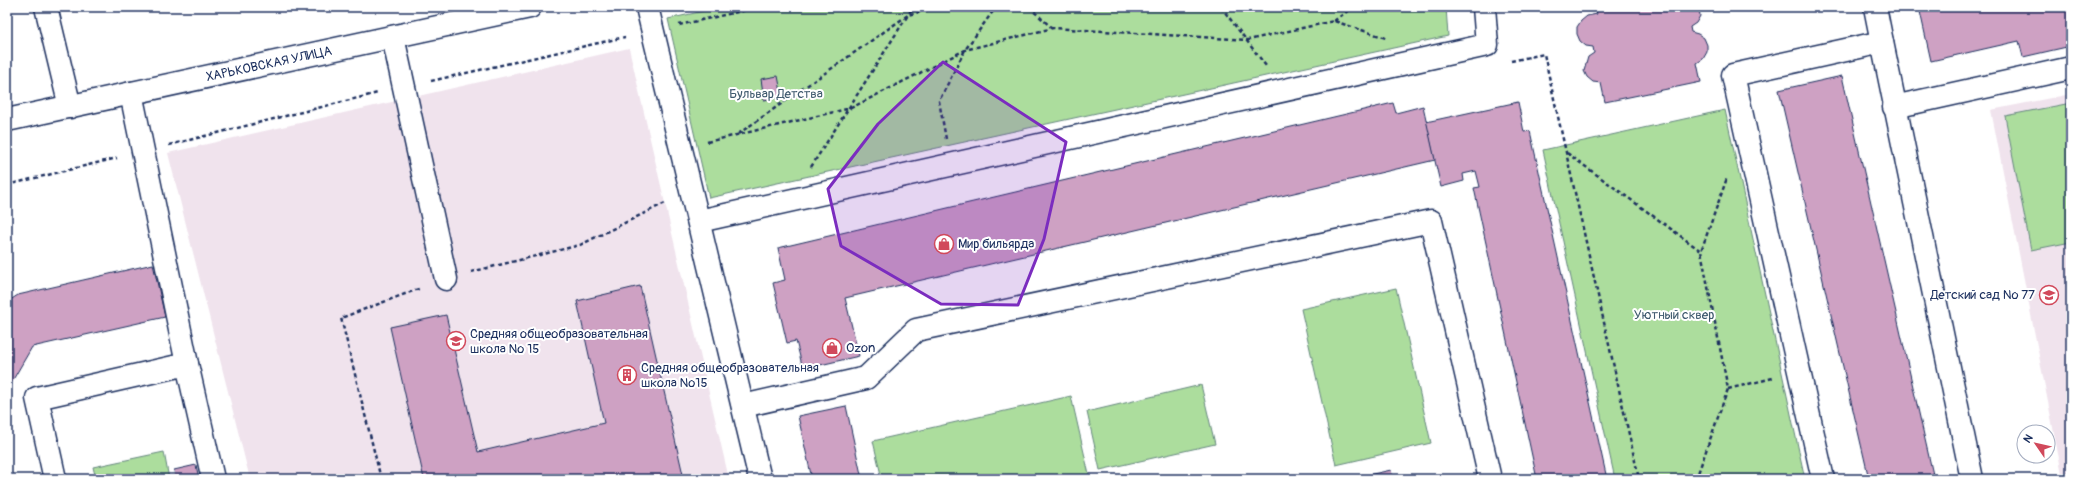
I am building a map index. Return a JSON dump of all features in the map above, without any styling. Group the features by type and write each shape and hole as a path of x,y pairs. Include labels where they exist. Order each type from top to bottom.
{"street":[{"path":"46,7 70,107"},
{"name":"ХАРЬКОВСКАЯ УЛИЦА","path":"7,120 393,37 450,16 530,7"},
{"path":"647,7 694,196 760,479"},
{"path":"699,221 1487,45 1484,7"},
{"path":"1875,7 1894,107 1972,479"},
{"path":"393,37 446,279"},
{"path":"1823,479 1733,75 1882,42"},
{"path":"1894,107 2071,68"},
{"path":"132,93 187,364 213,479"},
{"path":"743,406 866,378 916,330 1431,221 1490,479"},
{"path":"55,479 37,398 187,364"}],"path":[{"path":"789,201 851,108 913,7"},
{"path":"736,135 908,15 939,7"},
{"path":"950,165 939,101 965,50 996,7"},
{"path":"1029,7 1053,28"},
{"path":"1221,7 1248,40 1284,90"},
{"path":"681,148 851,108 965,50 1053,28 1248,40 1334,21 1353,7"},
{"path":"1334,21 1386,38"},
{"path":"1506,62 1544,54 1639,479"},
{"path":"1566,152 1701,251"},
{"path":"1696,479 1728,389 1701,251 1729,171"},
{"path":"381,479 341,318 446,279 580,244 664,204 694,196"},
{"path":"1728,389 1799,372"}],"highlighted area":[{"path":"943,62 1066,142 1044,239 1018,305 941,304 841,246 828,189 878,124"}],"shaded area":[{"name":"Средняя общеобразовательная школа № 15","path":"629,48 729,479 250,479 168,153"},
{"name":"Детский сад № 77","path":"2071,94 2071,479 2063,479 2056,443 2056,424 2052,424 1991,110"}],"green space":[{"name":"Бульвар Детства","path":"722,7 1446,7 1448,36 709,198 668,19"},
{"path":"2071,103 2071,242 2031,250 2005,116"},
{"name":"Уютный сквер","path":"1725,110 1805,479 1615,479 1543,150"},
{"path":"1396,288 1431,443 1336,465 1301,309"},
{"path":"1201,385 1215,444 1100,470 1087,412"},
{"path":"1071,396 1090,479 882,479 873,441"},
{"path":"164,452 169,479 96,479 93,467"}],"building":[{"path":"1595,7 1699,7 1700,16 1696,23 1690,27 1691,32 1704,38 1707,45 1707,52 1703,59 1697,63 1701,82 1605,102 1601,83 1593,82 1587,77 1584,71 1588,57 1594,53 1593,47 1586,46 1580,41 1577,34 1577,27 1581,21 1587,16 1597,14"},
{"path":"1919,7 2071,7 2071,46 2023,57 2019,41 1931,61"},
{"path":"778,76 782,97 764,100 761,79"},
{"path":"1842,76 1934,479 1869,479 1779,90"},
{"path":"1518,102 1524,132 1530,131 1607,479 1537,479 1474,188 1480,187 1476,171 1463,174 1464,181 1441,187 1426,122"},
{"path":"1393,103 1396,113 1423,106 1435,160 845,298 859,356 803,369 796,341 787,343 773,283 785,280 778,248"},
{"path":"153,264 165,317 32,347 7,390 7,302 18,295"},
{"name":"Средняя общеобразовательная школа №15","path":"640,286 684,479 424,479 390,327 446,315 478,452 604,423 577,301"},
{"path":"846,406 862,479 812,479 798,416"},
{"path":"196,465 199,479 175,479 174,470"},
{"path":"7,466 10,479 7,479"},
{"path":"1391,470 1393,479 1360,479 1359,477"}],"place":[{"name":"Мир бильярда","path":"944,244"},
{"name":"Детский сад № 77","path":"2049,295"},
{"name":"Средняя общеобразовательная школа № 15","path":"456,341"},
{"name":"Ozon","path":"832,348"},
{"name":"Средняя общеобразовательная школа №15","path":"627,375"}]}
